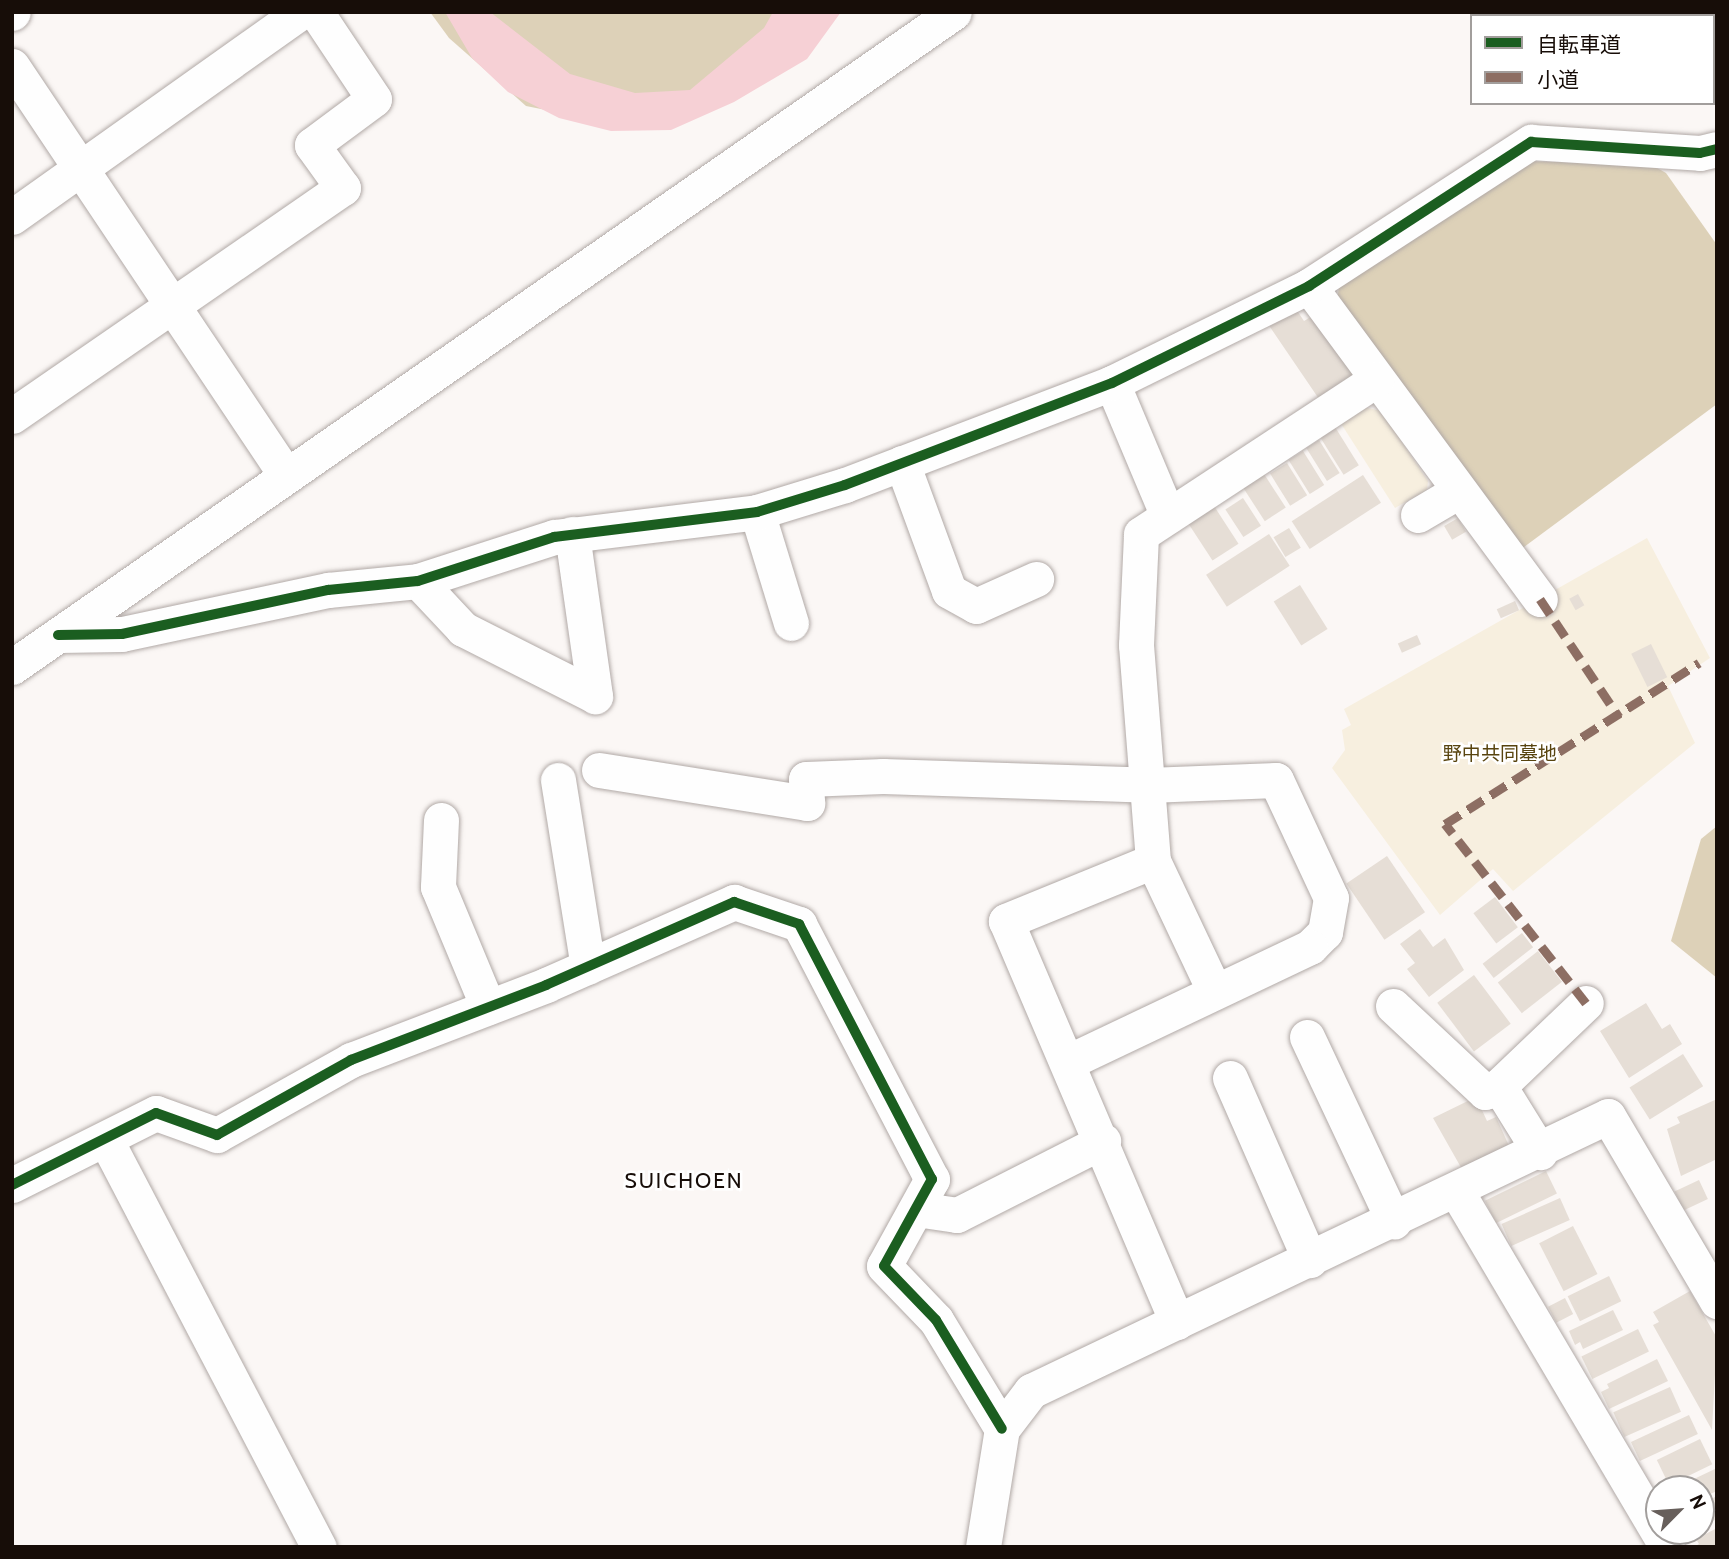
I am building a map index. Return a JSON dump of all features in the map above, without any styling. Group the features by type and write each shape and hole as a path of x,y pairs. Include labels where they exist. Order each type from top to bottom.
{"street":[{"path":"12,217 300,12"},
{"path":"12,416 343,188 312,145 374,99 316,12"},
{"path":"12,667 954,12"},
{"path":"12,66 175,303 286,475"},
{"path":"58,635 122,634 328,590 418,582 572,534 757,512 902,463 1112,383 1309,286 1531,142 1700,153 1717,149"},
{"path":"1309,286 1457,492 1540,599"},
{"path":"1214,990 1153,861 1136,645 1141,534 1377,379"},
{"path":"1112,383 1168,516"},
{"path":"902,463 949,591 976,606 1036,579"},
{"path":"1418,515 1457,492"},
{"path":"757,512 790,623"},
{"path":"418,582 463,629 595,696 572,534"},
{"path":"599,769 807,803 806,779 883,776 1147,785 1276,780 1331,898 1325,932 1310,947 1214,990 1070,1061"},
{"path":"558,780 588,967"},
{"path":"441,820 438,887 488,1007"},
{"path":"1153,861 1006,921 1070,1061 1177,1322"},
{"path":"12,1185 107,1142 156,1113 218,1135 351,1060 588,967 734,902 799,924 932,1179 884,1266 936,1320 1002,1429"},
{"path":"1393,1006 1485,1092 1499,1087 1586,1003"},
{"path":"1307,1037 1394,1222"},
{"path":"1230,1079 1310,1260"},
{"path":"1499,1087 1540,1152"},
{"path":"983,1547 1002,1429 1031,1391 1457,1192 1608,1116 1717,1301"},
{"path":"916,1209 957,1215 1102,1140"},
{"path":"107,1142 319,1547"},
{"path":"1457,1192 1667,1547"}],"green space":[{"path":"1364,407 1381,411 1428,481 1427,490 1395,508 1340,422"},
{"name":"野中共同墓地","path":"1647,538 1710,658 1668,686 1695,743 1513,891 1493,869 1440,915 1332,768 1345,750 1342,730 1351,725 1344,709"}],"shaded area":[{"path":"430,12 790,12 701,88 616,124 526,106 449,38"},
{"path":"445,12 490,12 570,74 635,93 690,90 764,28 773,12 841,12 807,59 734,102 671,130 611,131 559,118 508,92 472,58"},
{"path":"1524,161 1652,165 1666,173 1717,245 1717,404 1520,550 1337,301 1339,287"},
{"path":"1717,826 1717,978 1671,941 1701,839"}],"building":[{"path":"1292,303 1304,321 1314,315 1354,375 1319,399 1266,321"},
{"path":"1335,427 1359,465 1344,475 1320,437"},
{"path":"1319,440 1340,473 1327,481 1306,448"},
{"path":"1303,451 1324,485 1310,494 1289,460"},
{"path":"1287,463 1307,495 1290,506 1270,474"},
{"path":"1264,474 1286,508 1265,521 1243,488"},
{"path":"1363,475 1381,503 1310,549 1292,521"},
{"path":"1243,498 1261,526 1243,537 1225,509"},
{"path":"1214,506 1239,544 1213,561 1188,523"},
{"path":"1458,518 1466,532 1452,540 1444,526"},
{"path":"1289,528 1301,548 1285,557 1274,537"},
{"path":"1269,534 1290,566 1227,607 1206,575"},
{"path":"1300,585 1328,629 1301,646 1274,601"},
{"path":"1578,594 1584,605 1576,610 1569,599"},
{"path":"1515,601 1519,610 1501,618 1497,609"},
{"path":"1417,635 1421,644 1402,653 1398,644"},
{"path":"1651,644 1667,677 1647,687 1631,654"},
{"path":"1387,856 1425,912 1384,940 1346,883"},
{"path":"1495,897 1518,927 1496,944 1473,913"},
{"path":"1420,929 1433,947 1445,938 1464,970 1429,997 1407,969 1415,963 1400,944"},
{"path":"1522,933 1533,947 1494,978 1483,964"},
{"path":"1538,951 1562,982 1522,1013 1498,982"},
{"path":"1474,975 1511,1024 1474,1051 1437,1003"},
{"path":"1646,1003 1662,1029 1670,1024 1682,1044 1629,1078 1600,1031"},
{"path":"1683,1054 1703,1086 1650,1120 1630,1087"},
{"path":"1476,1097 1487,1121 1496,1117 1510,1148 1463,1171 1433,1118"},
{"path":"1717,1099 1717,1159 1681,1176 1667,1129 1680,1123 1677,1117"},
{"path":"1546,1171 1557,1193 1496,1223 1485,1201"},
{"path":"1699,1180 1708,1199 1683,1210 1675,1191"},
{"path":"1560,1198 1570,1220 1511,1246 1502,1224"},
{"path":"1573,1226 1598,1274 1564,1291 1539,1243"},
{"path":"1609,1276 1621,1301 1580,1321 1568,1296"},
{"path":"1690,1291 1717,1338 1712,1430 1653,1325 1659,1322 1653,1312"},
{"path":"1565,1298 1573,1314 1556,1323 1548,1307"},
{"path":"1613,1310 1623,1330 1583,1349 1580,1342 1575,1345 1569,1331"},
{"path":"1638,1329 1649,1351 1592,1379 1581,1357"},
{"path":"1657,1359 1668,1381 1609,1409 1601,1392 1609,1388 1607,1384"},
{"path":"1670,1387 1681,1412 1624,1437 1613,1412"},
{"path":"1689,1415 1698,1434 1640,1461 1631,1442"},
{"path":"1700,1439 1712,1464 1690,1475 1664,1475 1657,1460"},
{"path":"1717,1468 1717,1491 1715,1492 1715,1475 1702,1475"},
{"path":"1717,1496 1715,1520 1715,1497"},
{"path":"1717,1528 1717,1547 1693,1547 1715,1545"}],"marked path":[{"path":"1540,599 1619,717"},
{"path":"1586,1003 1445,824 1699,663"}],"cycle path":[{"path":"58,635 122,634 328,590 418,581 554,537 757,512 845,485 1112,383 1309,286 1531,142 1700,153 1717,149"},
{"path":"12,1185 156,1113 217,1135 351,1060 546,985 734,902 799,924 932,1179 884,1266 936,1320 1002,1429"}],"district":[{"name":"SUICHOEN","path":"684,1181"}]}
